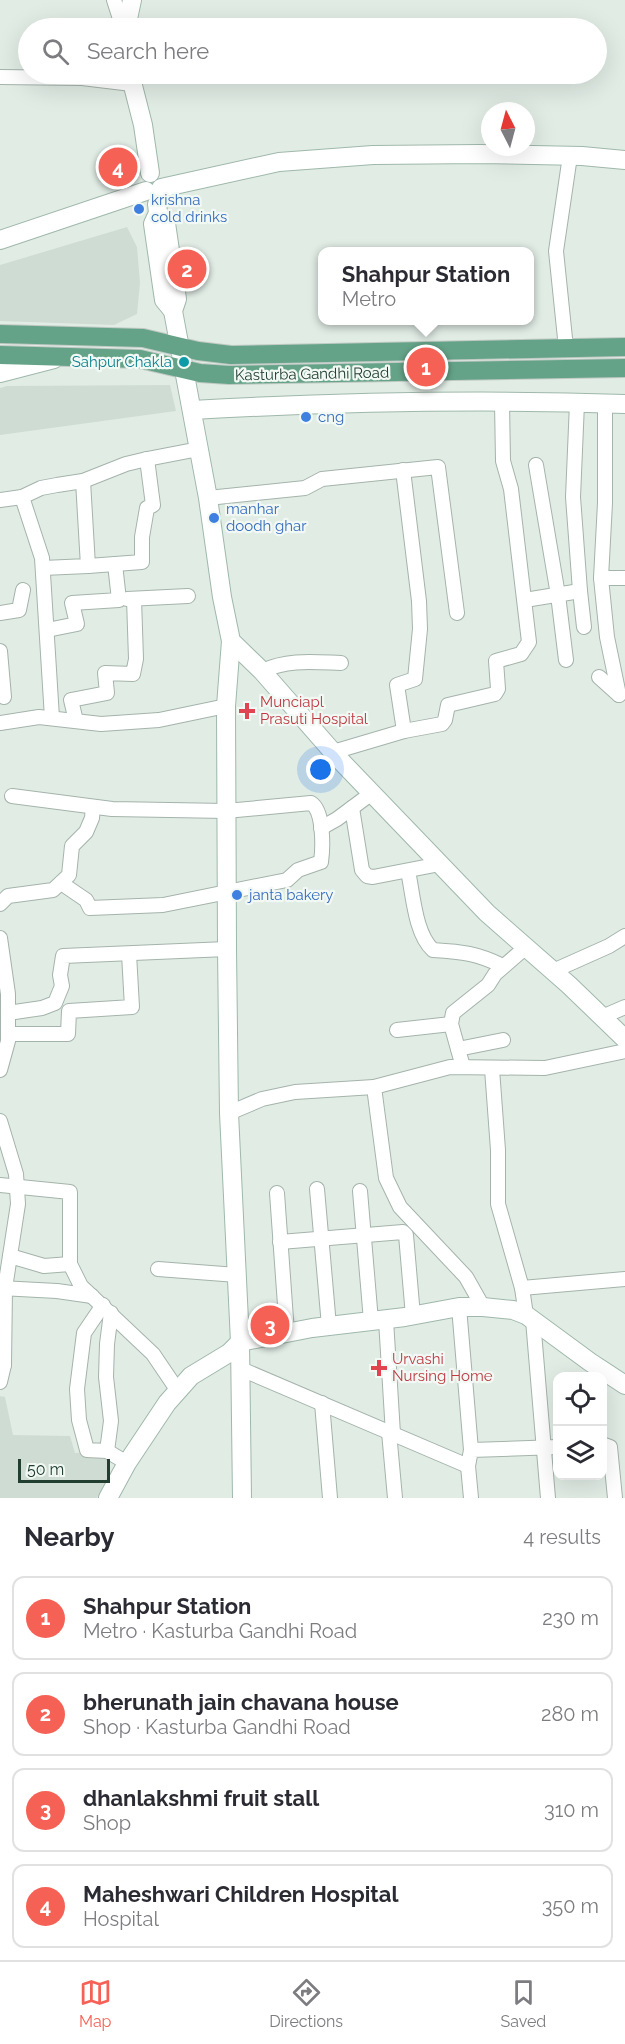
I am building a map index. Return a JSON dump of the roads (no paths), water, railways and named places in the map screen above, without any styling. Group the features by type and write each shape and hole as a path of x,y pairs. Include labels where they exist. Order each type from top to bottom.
{"main road":[{"name":"Kasturba Gandhi Road","path":"0,334 143,338 180,347 231,355 625,347"},
{"name":"Kasturba Gandhi Road","path":"0,355 140,359 184,370 229,375 625,368"}],"street":[{"path":"114,0 120,18"},
{"path":"127,18 132,0"},
{"path":"0,77 18,77"},
{"path":"132,84 143,125 158,213 153,224 164,300 173,311 208,498 222,597 231,640 226,706 229,1113 241,1369 242,1498"},
{"path":"0,232 153,184 278,153 387,146 481,146"},
{"path":"535,147 625,151"},
{"path":"0,240 153,184 279,162 373,155 480,154 625,160"},
{"path":"566,348 556,251 570,156"},
{"path":"0,373 56,358"},
{"path":"192,410 285,405 502,402 625,404"},
{"path":"333,752 404,731 442,723 445,720 446,708 451,704 495,694 498,689 496,661 521,654 530,642 511,489 503,461 502,402"},
{"path":"577,403 573,497 584,627"},
{"path":"605,403 605,503 601,578 607,637 622,698"},
{"path":"0,500 22,496 41,488 83,481 126,464 199,449"},
{"path":"43,568 142,562 142,537 147,508 153,505 147,459"},
{"path":"536,465 558,595 566,660"},
{"path":"208,498 305,488 322,479 435,466 440,469 457,613"},
{"path":"402,470 413,548 420,629 416,679 397,685 404,731"},
{"path":"83,481 88,566"},
{"path":"22,496 42,558 52,718"},
{"path":"116,564 119,600"},
{"path":"601,578 625,578"},
{"path":"0,613 19,610 23,590"},
{"path":"525,600 580,591"},
{"path":"47,630 77,624 72,603 188,596"},
{"path":"76,721 71,700 107,693 105,673 133,674 136,659 134,599"},
{"path":"231,640 262,671 333,752 487,913 553,970 625,1039"},
{"path":"0,651 5,722 39,717 101,724 159,720 226,706"},
{"path":"262,671 277,664 293,661 341,663"},
{"path":"599,676 622,698"},
{"path":"321,828 372,793"},
{"path":"12,796 112,809 226,811 312,803 316,807 321,828 322,859 319,864 298,870 287,880 163,905 90,908 86,900 61,883"},
{"path":"0,904 9,897 54,890 69,875 72,846 86,832 92,818 93,807"},
{"path":"352,808 363,874 373,877 440,864"},
{"path":"408,871 421,932 429,946 433,950 461,951 482,956 503,966"},
{"path":"553,970 609,946 625,936"},
{"path":"0,938 4,995 8,1013 8,1041 0,1070"},
{"path":"463,1067 451,1024 453,1014 488,985 495,974 525,947"},
{"path":"8,1013 55,1004 62,986 60,975 63,956 227,949"},
{"path":"8,1034 68,1035 69,1011 132,1007 129,954"},
{"path":"602,1017 625,1007"},
{"path":"397,1030 451,1024"},
{"path":"458,1049 503,1040"},
{"path":"229,1113 262,1100 296,1092 374,1088 428,1072 463,1067 545,1068 625,1051"},
{"path":"492,1069 498,1150 498,1204 530,1318 551,1447 548,1498"},
{"path":"374,1088 386,1178 400,1207 466,1277 483,1307"},
{"path":"0,1121 12,1159 17,1186 17,1218 2,1288 0,1382"},
{"path":"0,1185 70,1192 70,1264 81,1286 153,1354 178,1391"},
{"path":"317,1188 329,1326"},
{"path":"360,1191 364,1235 379,1320 391,1433 395,1498"},
{"path":"278,1193 286,1333"},
{"path":"280,1242 400,1232 406,1235 413,1316"},
{"path":"10,1256 44,1266 70,1264"},
{"path":"159,1269 237,1275"},
{"path":"522,1288 625,1279"},
{"path":"2,1288 57,1291 102,1305"},
{"path":"102,1305 107,1344 106,1377 111,1421 107,1451"},
{"path":"102,1305 84,1333 77,1389 80,1420 87,1450 107,1451 127,1463"},
{"path":"459,1307 471,1450 468,1466 471,1498"},
{"path":"108,1498 127,1463 167,1403 191,1376 229,1353 240,1342 459,1307 513,1310 530,1318 625,1385"},
{"path":"241,1369 468,1466"},
{"path":"322,1403 330,1498"},
{"path":"607,1445 611,1450 615,1498"},
{"path":"471,1450 551,1447"}],"place":[{"name":"Maheshwari Children Hospital","path":"118,167"},
{"name":"krishna cold drinks","path":"139,209"},
{"name":"bherunath jain chavana house","path":"187,269"},
{"name":"Sahpur Chakla","path":"184,362"},
{"name":"Shahpur Station","path":"426,367"},
{"name":"cng","path":"306,417"},
{"name":"manhar doodh ghar","path":"214,518"},
{"name":"Munciapl Prasuti Hospital","path":"247,711"},
{"name":"janta bakery","path":"237,895"},
{"name":"dhanlakshmi fruit stall","path":"270,1325"},
{"name":"Urvashi Nursing Home","path":"379,1368"}]}
